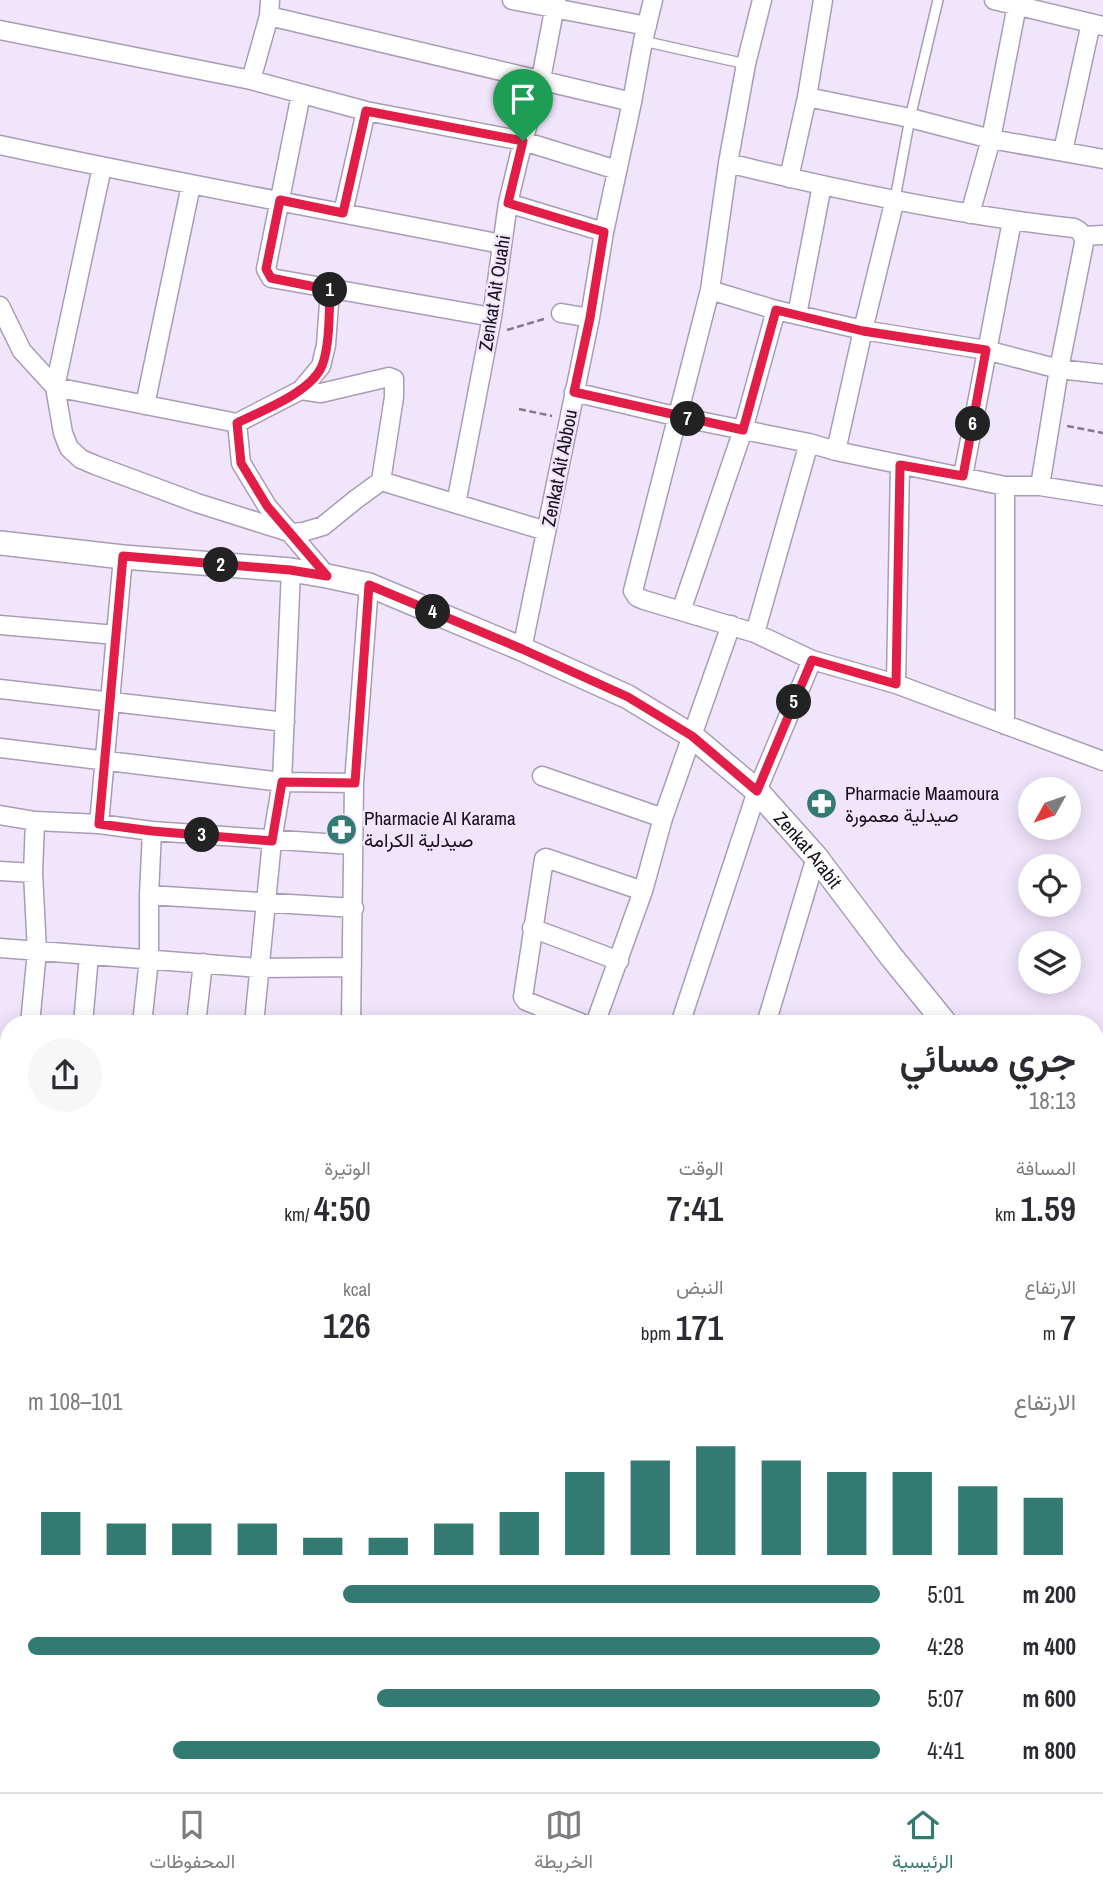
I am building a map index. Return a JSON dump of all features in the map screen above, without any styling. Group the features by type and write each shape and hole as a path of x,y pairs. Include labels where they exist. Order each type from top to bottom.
{"street":[{"path":"512,0 555,4 645,34"},
{"name":"Zenkat Ait Abbou","path":"522,649 590,318 604,232 653,0"},
{"path":"762,0 746,64 728,163 710,290 632,591 636,597 755,633 812,660 896,684 1103,761"},
{"path":"789,178 807,97 823,0"},
{"path":"994,0 1017,2 1097,24 1063,151"},
{"path":"970,214 991,139 1017,2"},
{"name":"Zenkat Ait Ouahi","path":"456,504 489,336 508,203 541,79 555,4"},
{"path":"251,79 270,8 632,102"},
{"path":"0,30 251,79 366,111 523,141 617,170"},
{"path":"301,94 266,269 271,278 492,317"},
{"path":"807,97 910,118 991,139 1103,159"},
{"path":"343,213 366,111"},
{"path":"0,145 191,185 501,244"},
{"path":"728,163 821,186 1080,231 1084,236 1084,243 1059,369 1040,486"},
{"path":"102,167 55,387 63,433 69,448 95,465 197,503 292,533 303,532 323,526 381,481 394,397 394,379 381,378 321,393 302,390"},
{"path":"145,405 191,185"},
{"path":"797,315 821,186"},
{"path":"836,451 895,199"},
{"path":"508,203 604,232"},
{"path":"963,476 1012,221"},
{"path":"1084,236 1103,235"},
{"path":"0,306 22,351 55,387 237,423 302,390 321,366 326,345 330,290"},
{"path":"710,290 776,310 863,331 986,350 1059,369 1103,374"},
{"path":"681,611 743,430 776,310"},
{"path":"561,313 590,318"},
{"path":"574,392 1005,486 1040,486 1103,496"},
{"path":"237,423 241,463 267,506 327,576"},
{"path":"755,633 809,443"},
{"path":"896,684 900,465"},
{"path":"381,481 546,531"},
{"path":"1004,725 1005,486"},
{"name":"Zenkat Arabit","path":"0,543 290,570 369,585 628,697 692,736 757,791 817,857 939,1015"},
{"path":"99,824 123,556"},
{"path":"255,1015 272,841 282,782 290,570"},
{"path":"351,1015 354,908 352,845 369,585"},
{"path":"0,625 116,635"},
{"path":"598,1015 643,891 663,818 731,625"},
{"path":"683,1015 757,791 812,660"},
{"path":"0,689 285,722"},
{"path":"0,748 282,782 355,783"},
{"path":"542,776 663,818"},
{"path":"0,815 36,821 99,824 152,831 352,845"},
{"path":"31,1015 37,951 33,873 36,821"},
{"path":"143,1015 149,960 152,831"},
{"path":"769,1015 817,857"},
{"path":"561,1015 526,1001 523,997 544,859 643,891"},
{"path":"0,871 33,873"},
{"path":"149,895 354,908"},
{"path":"532,928 619,961"},
{"path":"0,948 259,968 352,967"},
{"path":"84,1015 89,955"},
{"path":"197,1015 203,964"}],"lane":[{"path":"895,199 910,118 939,0"},
{"path":"645,34 746,64"}],"path":[{"path":"489,336 561,313"},
{"path":"519,409 569,419"},
{"path":"1050,422 1103,433"}],"place":[{"name":"Pharmacie Maamoura صيدلية معمورة","path":"822,804"},
{"name":"Pharmacie Al Karama صيدلية الكرامة","path":"341,829"}],"route":[{"path":"366,111 523,141 508,203 604,232 574,392 743,430 776,310 863,331 986,350 963,476 900,465 896,684 812,660 757,791 692,736 628,697 369,585 355,783 282,782 272,841 99,824 123,556 290,570 327,576 267,506 241,463 237,423 302,390 321,366 326,345 330,290 271,278 267,273 280,200 343,213 366,111"}]}
